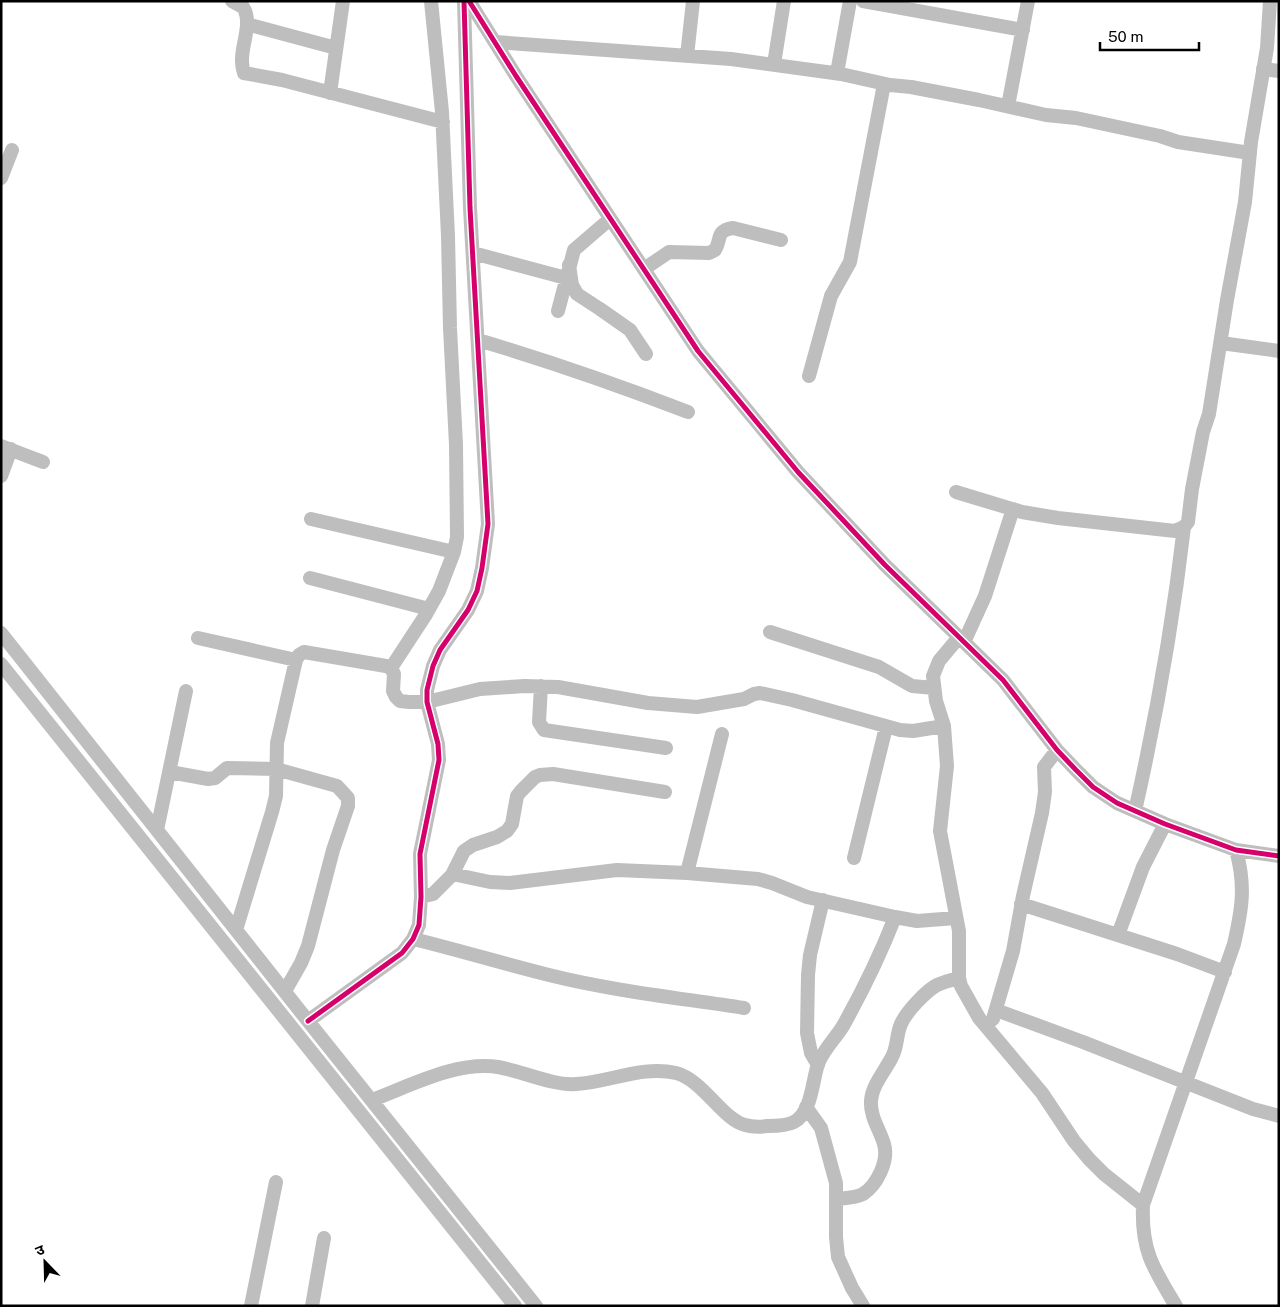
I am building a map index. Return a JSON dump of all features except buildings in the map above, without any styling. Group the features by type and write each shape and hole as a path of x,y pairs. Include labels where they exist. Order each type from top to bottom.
{"street":[{"path":"232,1 243,6 247,19 241,63 244,73 282,80 443,122"},
{"path":"330,92 343,1"},
{"path":"391,668 442,585 454,552 457,537 456,445 443,122 431,1"},
{"path":"419,702 427,690 433,666 440,650 468,610 477,591 488,524 464,58 464,1"},
{"path":"469,1 698,351 798,472 885,565 1003,680 1057,750 1093,787 1117,803 1165,824 1236,850 1279,856"},
{"path":"687,56 692,1"},
{"path":"774,64 784,1"},
{"path":"837,73 850,1"},
{"path":"863,1 1022,30"},
{"path":"1008,106 1028,1"},
{"path":"956,492 1013,509 1058,518 1175,531 1184,527 1188,522 1192,489 1203,432 1209,414 1227,300 1246,202 1254,120 1267,48 1270,1"},
{"path":"246,24 336,48"},
{"path":"495,42 731,59 837,73 884,84 920,88 1046,115 1083,120 1160,136 1178,142 1250,153"},
{"path":"1263,69 1279,71"},
{"path":"809,376 831,296 850,262 884,84"},
{"path":"1,178 12,150"},
{"path":"558,311 574,250 610,219"},
{"path":"644,269 669,252 709,253 715,250 721,232 726,229 733,228 781,240"},
{"path":"473,253 568,271"},
{"path":"568,271 577,294 630,330 646,354"},
{"path":"478,340 542,359 688,412"},
{"path":"1221,343 1279,351"},
{"path":"1,476 6,448 43,462"},
{"path":"1013,509 985,596 961,640 939,661 933,676 934,688 944,726 947,766 940,831 959,931 959,978 963,991 972,1007 1042,1093 1074,1141 1089,1159 1143,1205"},
{"path":"311,519 454,552"},
{"path":"1135,811 1148,756 1176,592 1184,527"},
{"path":"310,578 429,609"},
{"path":"770,632 880,667 912,686 934,688"},
{"path":"1,633 536,1306"},
{"path":"198,638 296,660"},
{"path":"236,930 276,796 277,743 296,660 298,655 304,652 391,668 394,674 393,691 400,700 419,702 480,689 542,686 558,687 648,703 696,707 744,699 760,693 800,702 900,730 913,731 944,726"},
{"path":"542,686 539,722 544,730 666,748"},
{"path":"157,830 186,691"},
{"path":"308,1021 402,953 413,939 418,925 420,854 439,760 438,744 419,702"},
{"path":"854,858 886,727"},
{"path":"687,873 722,734"},
{"path":"988,1028 996,1010 1013,951 1044,805 1044,767 1057,750"},
{"path":"170,772 208,779 215,778 227,768 276,769 337,786 348,798 348,806 333,850 308,946 301,963 285,991"},
{"path":"420,897 433,894 452,875 464,852 473,845 497,837 507,831 512,824 518,796 540,774 553,774 665,792"},
{"path":"1118,935 1143,867 1165,824"},
{"path":"1176,1306 1146,1250 1142,1222 1143,1205 1234,944 1242,897 1242,870 1236,850"},
{"path":"452,875 490,882 510,883 618,870 687,873 758,880 772,883 808,897 917,921 956,918"},
{"path":"818,1065 810,1053 808,1042 808,975 810,955 823,900"},
{"path":"1022,904 1225,972"},
{"path":"372,1100 445,1072 468,1067 500,1068 572,1084 606,1080 643,1071 658,1070 678,1074 692,1081 734,1119 744,1125 760,1127 779,1126 793,1122 801,1116 806,1106 818,1065 852,1009 885,942 895,917"},
{"path":"413,939 473,953 550,975 628,990 744,1008"},
{"path":"836,1199 864,1194 880,1172 886,1154 885,1145 872,1112 872,1093 894,1054 900,1025 904,1018 932,988 959,978"},
{"path":"996,1010 1253,1109 1279,1116"},
{"path":"806,1106 821,1128 836,1183 838,1257 852,1288 863,1306"},
{"path":"251,1306 276,1182"},
{"path":"312,1306 324,1238"}],"waterway":[{"path":"1,664 515,1306"}],"cycle path":[{"path":"308,1021 402,953 413,939 419,925 421,897 420,854 439,760 438,744 427,702 427,690 433,666 440,650 468,610 477,591 482,568 488,524 470,208 464,1"},
{"path":"469,1 516,76 698,351 798,472 885,565 1003,680 1057,750 1093,787 1117,803 1165,824 1236,850 1279,856"}]}
